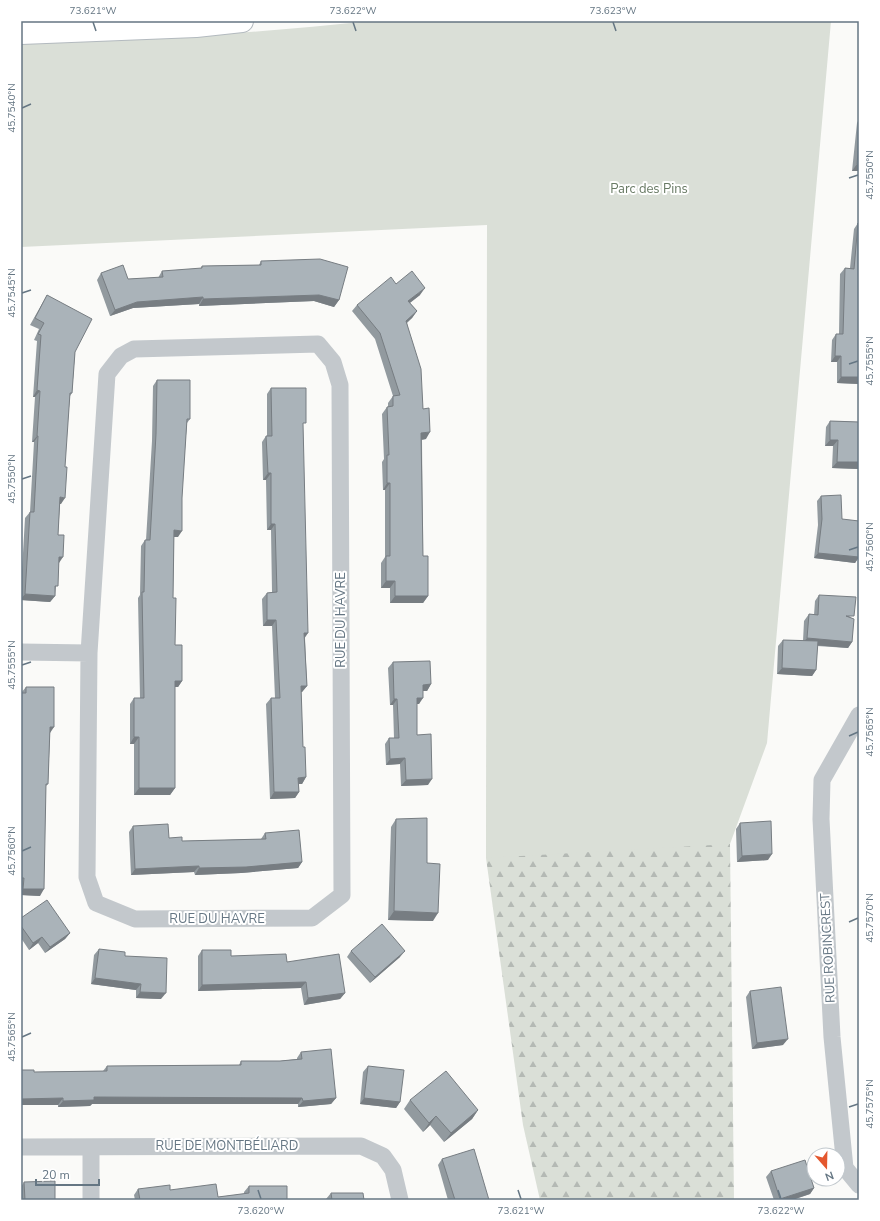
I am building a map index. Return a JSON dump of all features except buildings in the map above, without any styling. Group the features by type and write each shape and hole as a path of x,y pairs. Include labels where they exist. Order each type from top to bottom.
{"street":[{"path":"21,34 196,26 242,21"},
{"name":"RUE DU HAVRE","path":"318,344 333,362 340,385 342,895 312,918 135,919 96,903 87,877 89,653 107,374 121,356 134,349 318,344"},
{"path":"21,652 89,653"},
{"name":"RUE ROBINCREST","path":"859,715 822,780 821,819 832,1038 844,1161 845,1168 859,1184"},
{"name":"RUE DE MONTBÉLIARD","path":"21,1147 361,1146 383,1156 393,1170 400,1200"},
{"path":"91,1147 91,1200"}],"green space":[{"name":"Parc des Pins","path":"371,21 831,21 767,743 730,844 486,858 487,225 21,247 21,44 196,36"},
{"path":"491,132 730,844 734,1200 540,1200 523,1125 486,858"}]}
